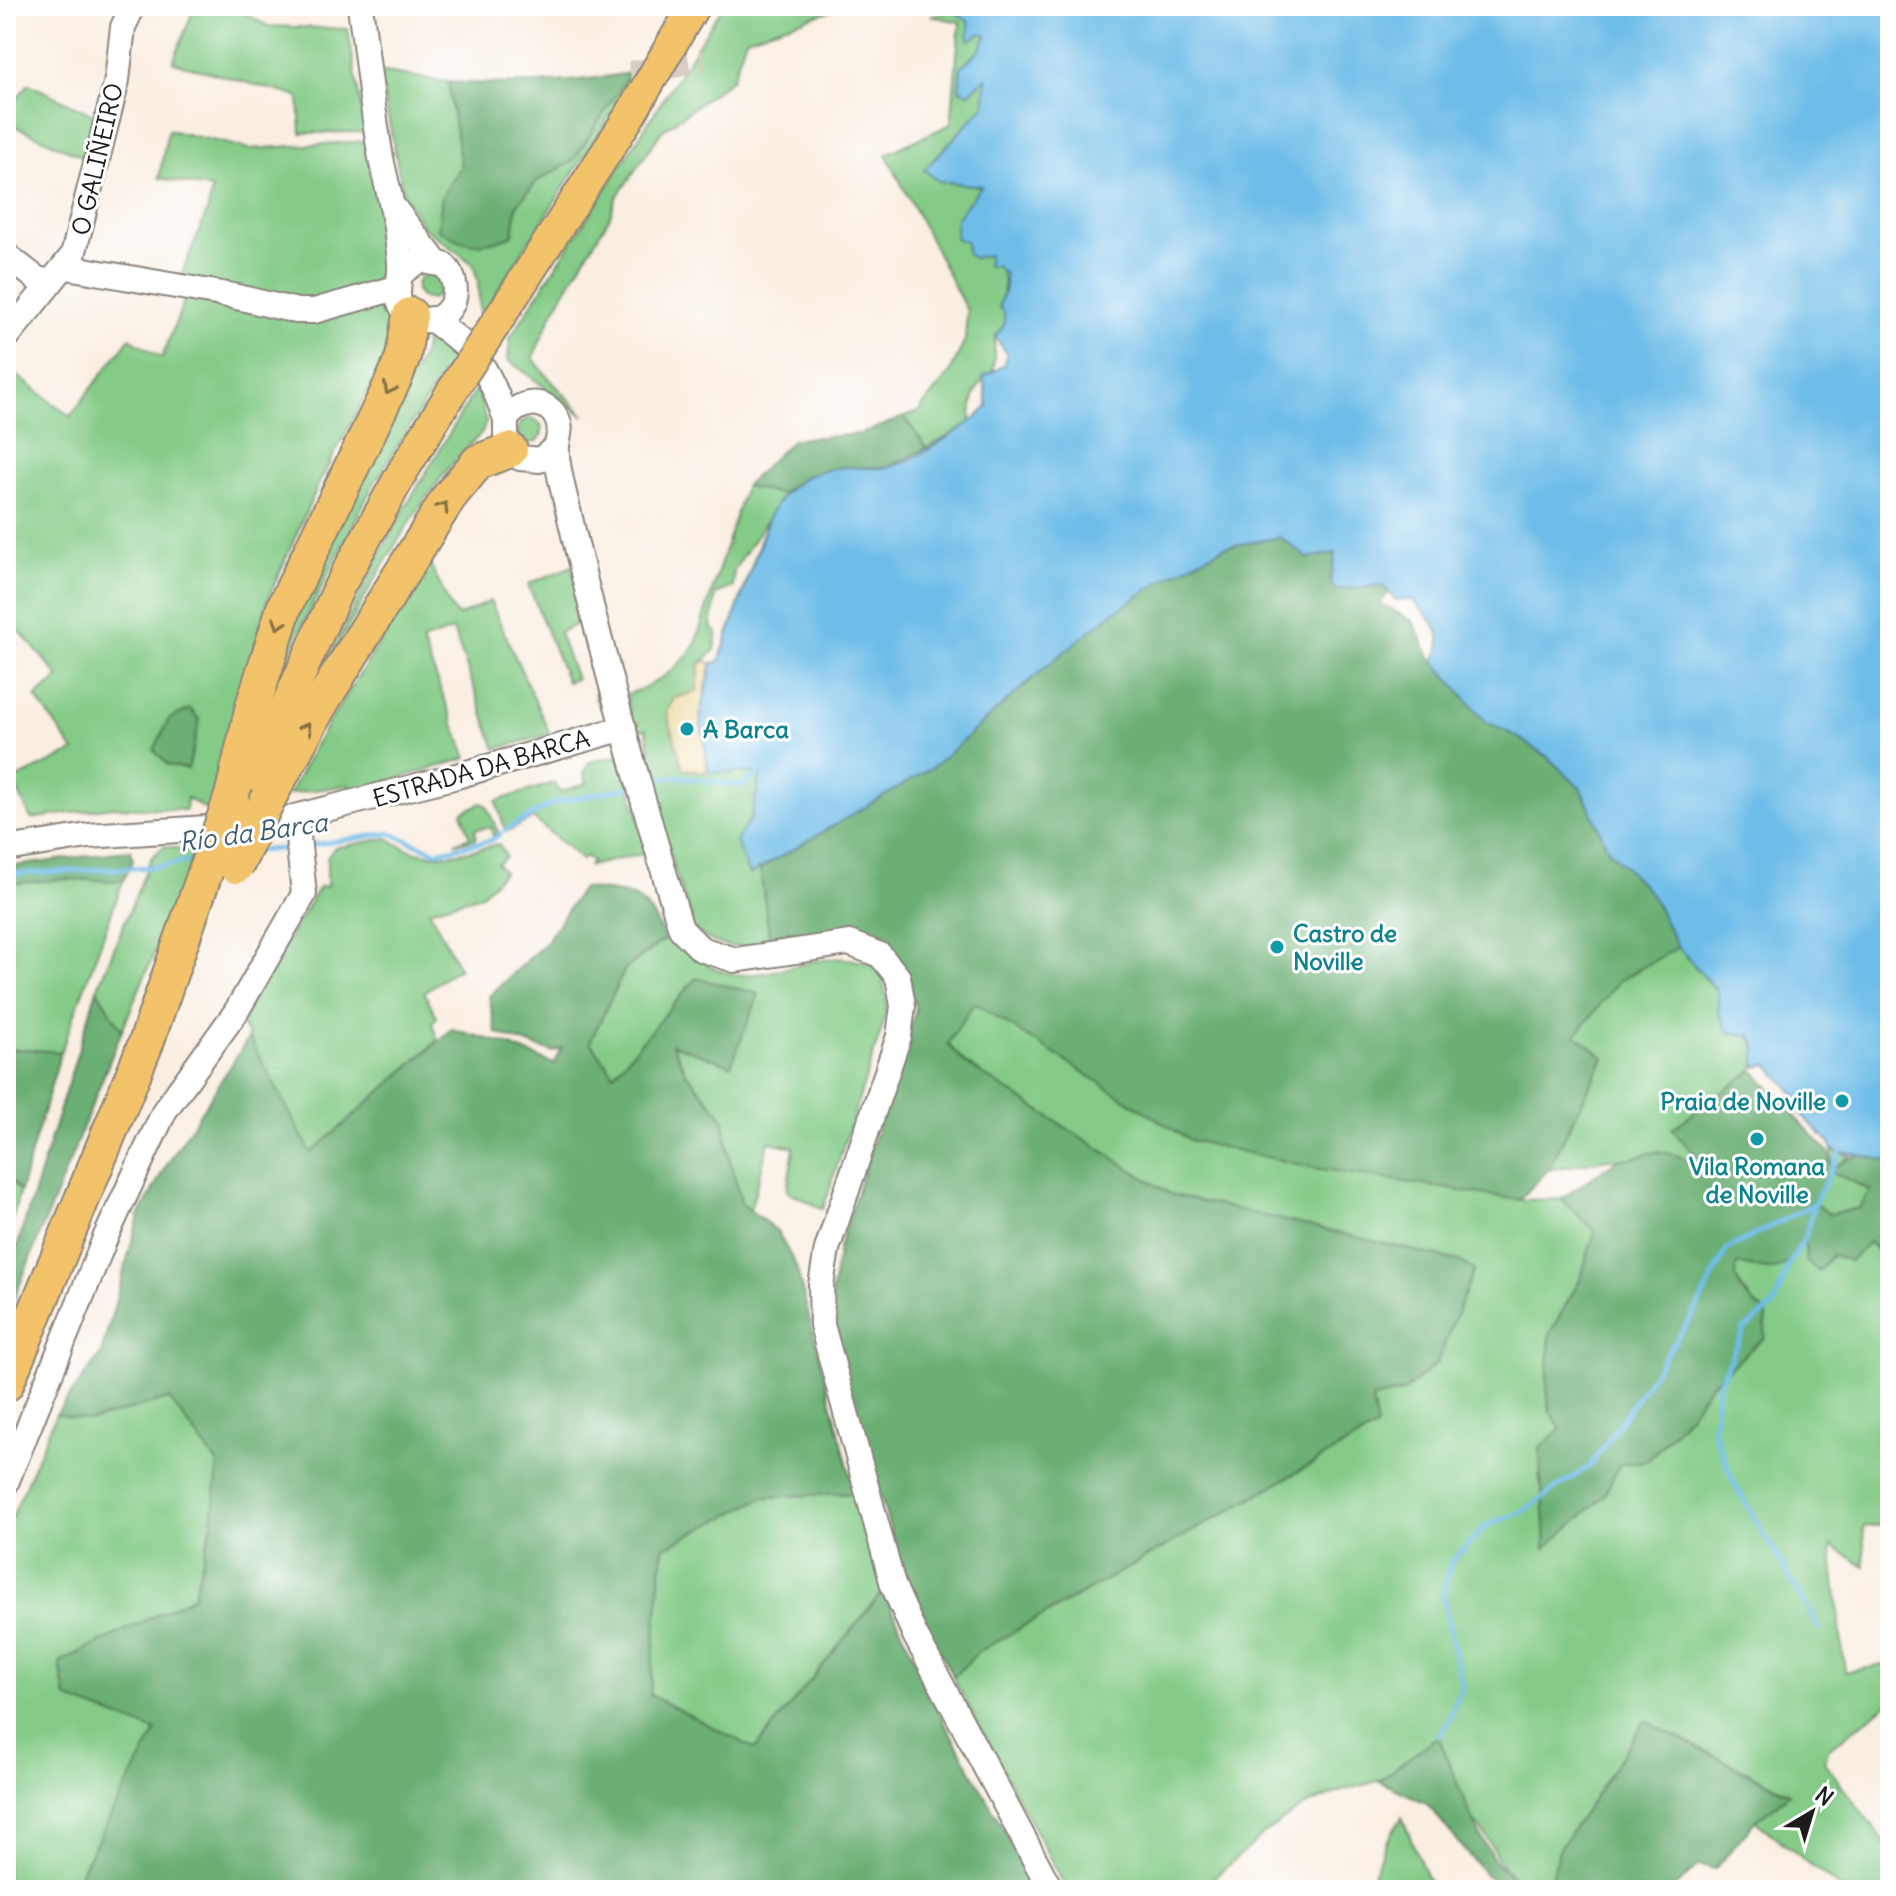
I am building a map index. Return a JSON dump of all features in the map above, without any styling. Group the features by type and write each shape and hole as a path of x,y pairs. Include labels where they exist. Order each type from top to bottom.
{"highway":[{"path":"249,796 253,706 285,605 395,377 403,357 410,299"},
{"path":"6,1384 249,796 321,703 449,497 478,462 516,443"}],"main road":[{"path":"249,796 339,587 404,469 475,373 494,326 629,117 694,6"},
{"path":"629,117 710,6"}],"street":[{"name":"O GALIÑEIRO","path":"6,338 58,274 82,228 117,80 123,27 133,6"},
{"path":"360,6 381,157 394,208 410,299 467,344"},
{"path":"394,208 435,261"},
{"path":"6,255 37,279 58,274 233,296 297,311 410,299 441,316 454,302"},
{"path":"410,299 419,260 444,265 455,282 454,302 475,373 516,443 570,517"},
{"path":"475,373 544,406 558,419 561,428 557,446 570,517 624,728 681,929 690,941 713,955 745,960 849,943 880,955 898,977 902,1023 827,1249 821,1285 822,1325 893,1585 915,1635 1051,1890"},
{"path":"516,443 518,407 535,403"},
{"path":"516,443 546,457 557,446"},
{"name":"ESTRADA DA BARCA","path":"6,849 88,836 206,830 296,818 624,728"},
{"path":"6,1483 106,1236 165,1110 236,1012 304,894 296,818"}],"green space":[{"path":"195,6 231,6 268,26 348,29 365,132 301,133 299,97 173,62"},
{"path":"723,6 845,6 746,38 732,79 662,131 616,198 610,216 553,312 533,357 584,416 508,360 510,338"},
{"path":"953,10 969,22 970,40 981,33 986,35 980,50 961,67 959,90 969,93 987,78 985,105 967,125 938,181 981,186 966,241 992,260 1002,274 1004,283 999,306 1004,313 1004,326 995,336 993,371 982,381 975,394 971,423 927,448 904,417 918,412 950,373 965,340 967,311 886,154 951,124 960,22 931,16"},
{"path":"379,71 448,82 461,166 442,196 512,235 517,205 537,181 573,161 630,73 638,72 480,318 478,282 473,264 422,226 403,193"},
{"path":"630,73 573,161 537,181 517,205 513,235 474,244 457,240 438,229 442,196 461,166 448,82 539,83"},
{"path":"29,84 102,119 92,161 6,122 6,111"},
{"path":"168,130 250,149 367,141 389,258 369,290 312,305 179,281 208,209 212,189 159,178"},
{"path":"428,275 437,278 440,287 437,296 428,299 419,296 416,287 419,278"},
{"path":"187,293 387,308 392,342 319,483 268,599 212,813 187,798 186,810 112,807 31,819 13,780 74,751 36,697 59,677 6,615 6,367 70,416 130,338 162,358"},
{"path":"426,331 454,355 372,487 298,634 263,719 290,630 359,480 424,352"},
{"path":"477,387 486,422 482,433 429,493 405,530 298,720 393,528"},
{"path":"904,417 927,448 889,467 842,467 807,476 780,494 745,486 793,439 861,434"},
{"path":"530,419 539,422 542,431 539,440 530,443 521,440 518,431 521,422"},
{"path":"807,476 760,869 770,942 729,946 711,941 693,928 639,754 650,750 646,729 633,731 626,695 665,676 695,645 745,486 780,494","holes":["768,518 719,662 712,663 708,771 683,769 667,713 697,693 700,664 715,650 717,633 711,627 716,594 733,587 734,570"]},
{"path":"1280,537 1307,558 1337,553 1330,580 1335,590 1383,585 1390,590 1380,604 1413,621 1430,657 1485,721 1518,737 1548,757 1582,790 1608,849 1651,894 1678,947 1619,981 1576,1035 1604,1057 1548,1170 1519,1200 1315,1168 1190,1140 974,1003 948,1044 965,1063 1170,1194 1459,1261 1474,1270 1437,1363 1403,1392 1372,1399 1377,1427 978,1652 953,1677 907,1586 838,1355 831,1296 839,1247 916,1009 899,956 876,938 820,935 770,942 760,869 933,767 1044,668 1111,614 1171,575 1224,547"},
{"path":"430,564 452,610 459,616 490,601 550,734 496,749 453,630 422,641 467,758 352,792 348,785 289,794 319,738"},
{"path":"572,566 606,690 601,708 595,699 597,671 578,623 559,633 576,679 567,682 528,584"},
{"path":"190,709 200,720 188,769 168,765 154,750 169,719"},
{"path":"616,756 624,760 647,853 589,866 592,861 586,856 582,860 533,818 506,832 496,801 554,783 560,792 587,783 584,774 589,762"},
{"path":"481,803 486,805 498,832 493,837 491,827 475,829 476,839 455,843 470,837 462,812"},
{"path":"388,838 416,852 442,855 499,844 506,857 497,864 504,872 481,895 429,910 459,968 424,992 437,1017 432,1023 438,1040 311,1154 240,1021 319,887 327,886 327,858 334,848"},
{"path":"164,846 197,851 122,1030 97,990 151,858"},
{"path":"131,850 133,861 123,881 64,879 6,884 6,867"},
{"path":"64,879 123,881 61,1052 6,1050 6,884"},
{"path":"582,888 634,897 650,911 664,939 625,969 590,1042 614,1074 696,978 759,994 731,1065 672,1044 686,1073 723,1117 730,1161 742,1204 777,1231 796,1266 855,1493 764,1497 663,1548 650,1695 755,1749 884,1590 935,1705 1037,1890 71,1890 156,1731 66,1698 60,1662 193,1597 212,1525 218,1464 169,1399 90,1421 56,1414 101,1354 139,1216 163,1171 249,1037 311,1153 452,1029 506,1044 554,1064 562,1048 552,1052 496,1033 489,996 546,942"},
{"path":"675,932 700,959 725,972 751,974 829,959 856,960 882,971 887,1004 882,1028 823,1209 787,1191 794,1147 769,1142 750,1210 742,1204 730,1161 723,1117 686,1073 671,1043 696,978 614,1074 590,1042 625,969"},
{"path":"1678,947 1718,992 1718,1011 1742,1028 1756,1050 1753,1070 1672,1129 1711,1170 1659,1151 1629,1160 1608,1159 1548,1170 1604,1058 1575,1036 1619,981"},
{"path":"97,990 122,1030 6,1319 6,1282"},
{"path":"974,1002 1190,1140 1519,1200 1561,1199 1596,1231 1580,1280 1550,1333 1549,1410 1561,1429 1539,1476 1547,1516 1545,1548 1604,1496 1619,1464 1648,1460 1689,1415 1710,1385 1765,1337 1754,1305 1736,1276 1737,1264 1805,1238 1832,1255 1850,1260 1869,1242 1884,1256 1880,1281 1890,1285 1887,1361 1890,1524 1863,1527 1865,1567 1831,1545 1845,1672 1890,1664 1890,1702 1828,1749 1825,1763 1890,1849 1890,1890 1843,1890 1755,1821 1790,1793 1645,1721 1560,1850 1548,1887 1529,1883 1506,1870 1473,1820 1405,1763 1379,1781 1341,1791 1303,1807 1265,1833 1200,1890 1067,1890 953,1677 978,1652 1376,1428 1371,1399 1403,1392 1437,1363 1474,1270 1170,1194 965,1063 948,1044"},
{"path":"6,1050 61,1052 20,1191 6,1175"},
{"path":"1753,1070 1829,1153 1831,1170 1859,1155 1890,1161 1890,1285 1880,1281 1883,1256 1869,1242 1850,1261 1832,1255 1819,1271 1806,1262 1805,1240 1790,1260 1777,1268 1737,1264 1737,1278 1743,1292 1766,1312 1765,1337 1710,1385 1689,1415 1648,1460 1619,1465 1604,1496 1545,1549 1540,1448 1561,1429 1549,1410 1550,1333 1580,1280 1595,1231 1561,1199 1620,1158 1664,1152 1707,1168 1672,1129","holes":["1830,1171 1870,1190 1860,1208 1830,1214 1814,1204"]},
{"path":"1832,1150 1850,1156 1831,1171"},
{"path":"1831,1171 1870,1190 1860,1208 1830,1214 1814,1204"},
{"path":"6,1175 20,1191 6,1242"},
{"path":"169,1398 219,1463 212,1525 193,1597 60,1662 66,1698 157,1731 71,1890 6,1890 6,1531 56,1414 90,1420"},
{"path":"855,1493 884,1590 755,1749 650,1696 663,1548 764,1497"},
{"path":"1645,1721 1790,1794 1755,1821 1715,1869 1698,1865 1673,1890 1503,1890 1485,1874 1426,1803 1379,1781 1438,1736 1466,1805 1501,1868 1517,1879 1548,1887 1559,1850"},
{"path":"1402,1817 1432,1890 1367,1890 1384,1846"}],"sand":[{"name":"A Barca","path":"705,661 712,663 700,715 708,772 683,769 667,713 674,698 697,692 700,664"}],"water":[{"path":"946,6 1890,6 1890,1161 1832,1150 1829,1142 1792,1105 1796,1096 1768,1064 1756,1067 1756,1045 1752,1036 1728,1032 1718,1011 1718,992 1678,947 1651,894 1608,849 1582,790 1548,757 1518,737 1485,721 1434,661 1440,643 1439,635 1426,614 1412,600 1395,600 1383,585 1335,590 1330,581 1336,553 1307,558 1280,537 1224,547 1171,575 1111,614 1044,668 933,767 749,875 736,841 751,818 761,773 709,772 700,715 712,663 719,662 770,514 783,495 811,475 833,468 889,467 912,458 957,432 988,406 983,377 1003,366 1007,354 995,336 1004,326 1004,313 999,306 1005,288 1005,275 996,266 987,266 989,255 973,258 967,254 966,241 956,239 956,219 981,186 938,181 924,170 985,105 986,78 969,93 959,90 961,67 980,50 986,35 981,33 969,41 969,22"}],"waterway":[{"name":"Río da Barca","path":"648,783 675,776 742,786 761,772"},
{"name":"Río da Barca","path":"505,830 556,802 631,787"},
{"name":"Río da Barca","path":"305,846 390,833 436,852 492,840 500,834"},
{"name":"Río da Barca","path":"257,851 291,848"},
{"name":"Río da Barca","path":"6,874 154,867 196,860"},
{"path":"1820,1629 1734,1483 1713,1431 1718,1385 1744,1330 1774,1305 1789,1264 1805,1238 1814,1204 1840,1153"},
{"path":"1438,1736 1448,1722 1462,1687 1443,1597 1450,1563 1487,1525 1522,1512 1591,1465 1695,1312 1727,1249 1814,1204"}],"tunnel":[{"path":"630,73 704,61"}],"place":[{"name":"A Barca","path":"687,729"},
{"name":"Castro de Noville","path":"1277,947"},
{"name":"Praia de Noville","path":"1842,1101"},
{"name":"Vila Romana de Noville","path":"1757,1139"}]}
